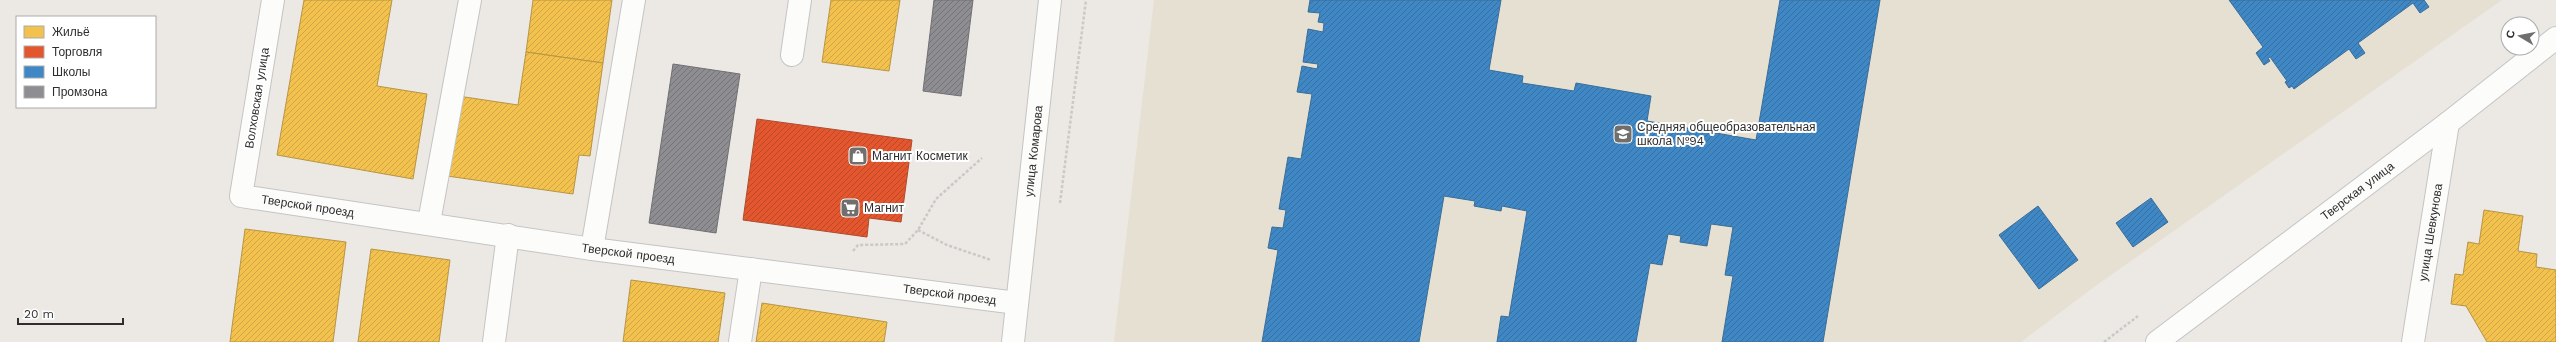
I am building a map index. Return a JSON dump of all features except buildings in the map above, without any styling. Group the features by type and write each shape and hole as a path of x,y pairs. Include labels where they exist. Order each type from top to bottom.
{"street":[{"name":"Волховская улица","path":"241,196 273,0"},
{"path":"429,222 470,0"},
{"path":"592,249 634,0"},
{"path":"792,55 800,0"},
{"name":"улица Комарова","path":"1013,342 1050,0"},
{"name":"Тверская улица","path":"2157,342 2448,123 2556,38"},
{"name":"улица Шевкунова","path":"2413,342 2448,123"},
{"name":"Тверской проезд","path":"241,196 429,222 592,249 1017,303"},
{"path":"494,342 508,235"},
{"path":"740,342 751,269"}],"path":[{"path":"1060,207 1086,0"},
{"path":"905,244 918,230 936,199 982,158"},
{"path":"918,230 947,245 1020,272"}],"shaded area":[{"name":"Средняя общеобразовательная школа №94","path":"1154,0 2502,0 2094,287 2021,342 1114,342"}],"place":[{"name":"Средняя общеобразовательная школа №94","path":"1623,134"},
{"name":"Магнит Косметик","path":"858,156"},
{"name":"Магнит","path":"850,208"}]}
